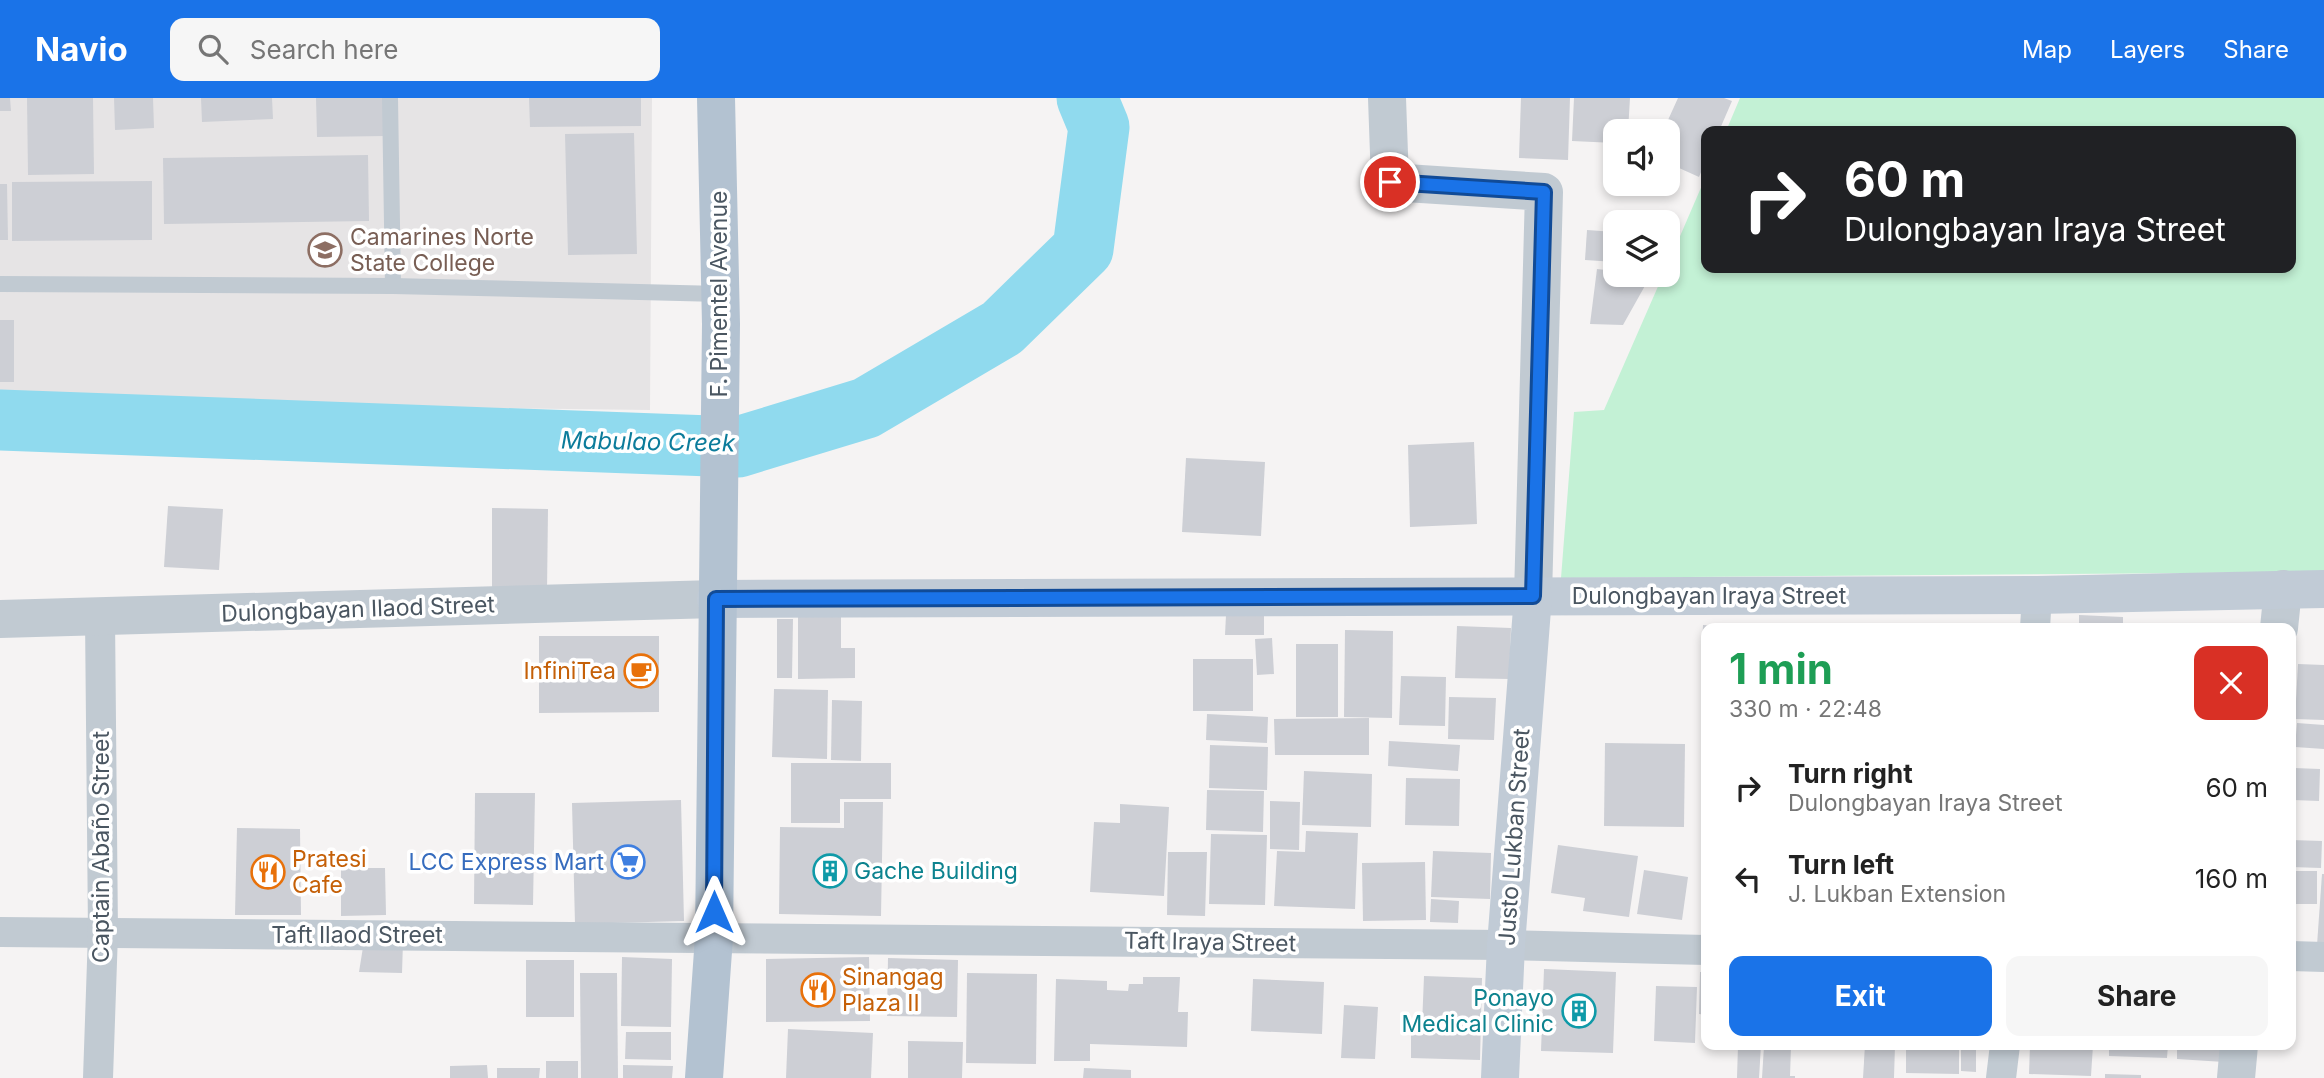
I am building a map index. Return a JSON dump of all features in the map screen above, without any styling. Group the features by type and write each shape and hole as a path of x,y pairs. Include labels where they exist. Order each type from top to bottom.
{"main road":[{"name":"F. Pimentel Avenue","path":"704,1078 714,937 720,294 716,98"},
{"name":"Dulongbayan Iraya Street","path":"716,599 1533,596 2036,612 2283,589 2324,589"},
{"name":"Justo Lukban Street","path":"1500,1078 1506,945 1533,596"}],"street":[{"path":"1387,98 1390,182 1544,192 1533,596"},
{"path":"2280,623 2283,589"},
{"name":"Dulongbayan Ilaod Street","path":"0,619 716,599"},
{"name":"Captain Abaño Street","path":"98,1078 103,933 100,617"},
{"name":"Taft Ilaod Street","path":"0,932 714,937"},
{"name":"Taft Iraya Street","path":"714,937 1506,945 1701,950"},
{"path":"2296,956 2324,957"},
{"path":"2001,1078 2004,1050"},
{"path":"2236,1078 2239,1050"}],"lane":[{"path":"390,98 393,286"},
{"path":"0,284 393,286 720,294"}],"shaded area":[{"name":"Camarines Norte State College","path":"0,98 652,98 650,410 0,402"}],"green space":[{"path":"1740,98 2324,98 2324,572 1561,578 1574,412 1604,410 1658,287 1680,287 1680,236 1701,188 1701,273 2296,273 2296,126 1728,126"}],"building":[{"path":"0,98 10,98 11,111 0,111"},
{"path":"27,98 93,98 94,174 28,175"},
{"path":"114,98 153,98 154,128 115,130"},
{"path":"201,98 272,98 273,119 202,122"},
{"path":"316,98 384,98 385,136 317,137"},
{"path":"529,98 641,98 641,126 530,127"},
{"path":"1521,98 1570,98 1568,160 1519,158"},
{"path":"1574,98 1630,98 1629,119 1603,119 1603,142 1572,141"},
{"path":"1678,98 1724,98 1732,101 1721,126 1701,126 1699,177 1680,168 1680,119 1668,119"},
{"path":"634,133 637,254 568,255 565,134"},
{"path":"368,155 369,221 164,224 163,158"},
{"path":"152,181 152,240 12,241 12,182"},
{"path":"0,184 7,184 8,240 0,240"},
{"path":"1587,230 1603,231 1603,261 1585,260"},
{"path":"1597,269 1603,270 1603,287 1644,287 1623,325 1590,324"},
{"path":"0,320 14,320 14,382 0,382"},
{"path":"1474,442 1477,524 1410,527 1408,445"},
{"path":"1186,458 1265,462 1261,536 1182,532"},
{"path":"168,506 223,509 219,570 164,567"},
{"path":"492,508 548,509 547,591 492,590"},
{"path":"798,607 841,607 841,648 855,648 855,678 798,679"},
{"path":"1264,614 1264,635 1225,635 1226,615"},
{"path":"2079,615 2123,617 2123,623 2079,623"},
{"path":"777,619 793,619 792,678 777,678"},
{"path":"1457,626 1511,628 1509,679 1455,678"},
{"path":"1345,630 1393,631 1392,718 1344,717"},
{"path":"539,636 659,636 659,712 539,713"},
{"path":"1272,638 1274,674 1257,675 1255,639"},
{"path":"1296,644 1338,644 1338,717 1296,717"},
{"path":"1193,659 1253,659 1253,711 1193,711"},
{"path":"2298,664 2324,665 2324,720 2296,719"},
{"path":"1401,676 1446,677 1445,726 1399,725"},
{"path":"774,689 828,690 827,759 772,757"},
{"path":"1449,697 1496,698 1494,740 1448,739"},
{"path":"832,700 862,701 861,761 831,760"},
{"path":"1207,714 1268,717 1267,743 1206,740"},
{"path":"1369,718 1369,755 1275,755 1274,719"},
{"path":"2297,723 2324,725 2324,749 2296,747"},
{"path":"1389,741 1460,745 1458,771 1388,766"},
{"path":"1605,743 1685,744 1684,827 1604,826"},
{"path":"1210,745 1268,747 1267,790 1209,788"},
{"path":"791,763 891,763 891,799 840,799 840,823 791,823"},
{"path":"2296,768 2320,769 2319,801 2296,800"},
{"path":"1304,771 1372,774 1371,827 1302,825"},
{"path":"1406,778 1460,779 1459,826 1405,825"},
{"path":"1207,790 1264,791 1263,832 1206,830"},
{"path":"475,793 535,793 533,905 474,904"},
{"name":"LCC Express Mart","path":"681,800 684,921 575,924 572,803"},
{"path":"1270,801 1300,802 1299,850 1270,849"},
{"name":"Gache Building","path":"844,802 883,802 881,916 779,914 780,827 844,828"},
{"path":"1120,804 1169,807 1164,896 1090,892 1094,822 1120,823"},
{"name":"Pratesi Cafe","path":"237,828 300,829 301,915 235,915"},
{"path":"1306,831 1358,833 1355,909 1274,906 1277,851 1305,852"},
{"path":"1211,834 1267,835 1265,905 1209,904"},
{"path":"2296,840 2322,841 2321,868 2296,867"},
{"path":"1558,845 1638,856 1629,917 1583,911 1585,898 1551,893"},
{"path":"1433,851 1491,853 1490,899 1431,897"},
{"path":"1168,852 1207,852 1205,916 1167,915"},
{"path":"1425,862 1426,920 1363,921 1362,863"},
{"path":"341,868 385,868 386,915 341,916"},
{"path":"1644,870 1688,877 1682,920 1637,914"},
{"path":"2296,871 2317,871 2317,904 2296,904"},
{"path":"2322,874 2324,945 2317,945"},
{"path":"1431,899 1459,901 1458,923 1430,922"},
{"path":"364,941 403,941 402,973 359,972"},
{"path":"622,957 672,959 671,1027 621,1026"},
{"name":"Sinangag Plaza II","path":"869,957 870,1021 766,1022 766,959"},
{"path":"888,958 958,960 957,1017 887,1016"},
{"path":"526,960 574,960 574,1017 526,1017"},
{"name":"Ponayo Medical Clinic","path":"1544,969 1616,972 1613,1053 1541,1051"},
{"path":"1700,972 1701,972 1701,1014"},
{"path":"580,973 617,973 618,1078 581,1078"},
{"path":"967,973 1037,974 1036,1064 966,1063"},
{"path":"1424,976 1482,978 1480,1060 1411,1058 1411,1026 1430,1027 1422,1026"},
{"path":"1143,977 1180,977 1178,1012 1188,1012 1187,1047 1090,1044 1090,1061 1054,1061 1056,979 1107,981 1107,990 1128,991 1129,984 1143,984"},
{"path":"1253,979 1324,982 1322,1034 1251,1031"},
{"path":"1656,986 1697,987 1695,1043 1654,1041"},
{"path":"1344,1005 1378,1007 1375,1059 1341,1058"},
{"path":"788,1029 873,1033 871,1078 786,1078"},
{"path":"626,1032 671,1032 671,1060 625,1059"},
{"path":"908,1041 963,1042 962,1078 908,1078"},
{"path":"1738,1050 1761,1050 1759,1078 1737,1078"},
{"path":"1764,1050 1791,1050 1790,1076 1795,1078 1762,1078"},
{"path":"1865,1050 1895,1050 1894,1078 1863,1078"},
{"path":"1906,1050 1959,1050 1959,1074 1906,1073"},
{"path":"1961,1050 1976,1050 1976,1072 1961,1071"},
{"path":"2030,1050 2093,1050 2091,1076 2029,1074"},
{"path":"2109,1050 2168,1050 2167,1058 2109,1056"},
{"path":"2177,1050 2225,1050 2224,1062 2177,1059"},
{"path":"546,1061 578,1061 578,1078 546,1078"},
{"path":"487,1065 488,1078 450,1078 450,1066"},
{"path":"623,1065 673,1066 672,1078 623,1078"},
{"path":"497,1068 540,1068 539,1078 497,1078"},
{"path":"1084,1068 1131,1070 1131,1078 1083,1078"},
{"path":"2105,1074 2141,1075 2141,1078 2105,1078"}],"waterway":[{"name":"Mabulao Creek","path":"0,420 738,447 866,408 1002,328 1083,249 1099,127 1087,98"}],"place":[{"name":"Camarines Norte State College","path":"325,250"},
{"name":"InfiniTea","path":"641,671"},
{"name":"LCC Express Mart","path":"628,862"},
{"name":"Gache Building","path":"830,871"},
{"name":"Pratesi Cafe","path":"268,872"},
{"name":"Sinangag Plaza II","path":"818,990"},
{"name":"Ponayo Medical Clinic","path":"1579,1011"}],"route":[{"path":"714,912 716,599 1533,596 1544,192 1390,182"}]}
